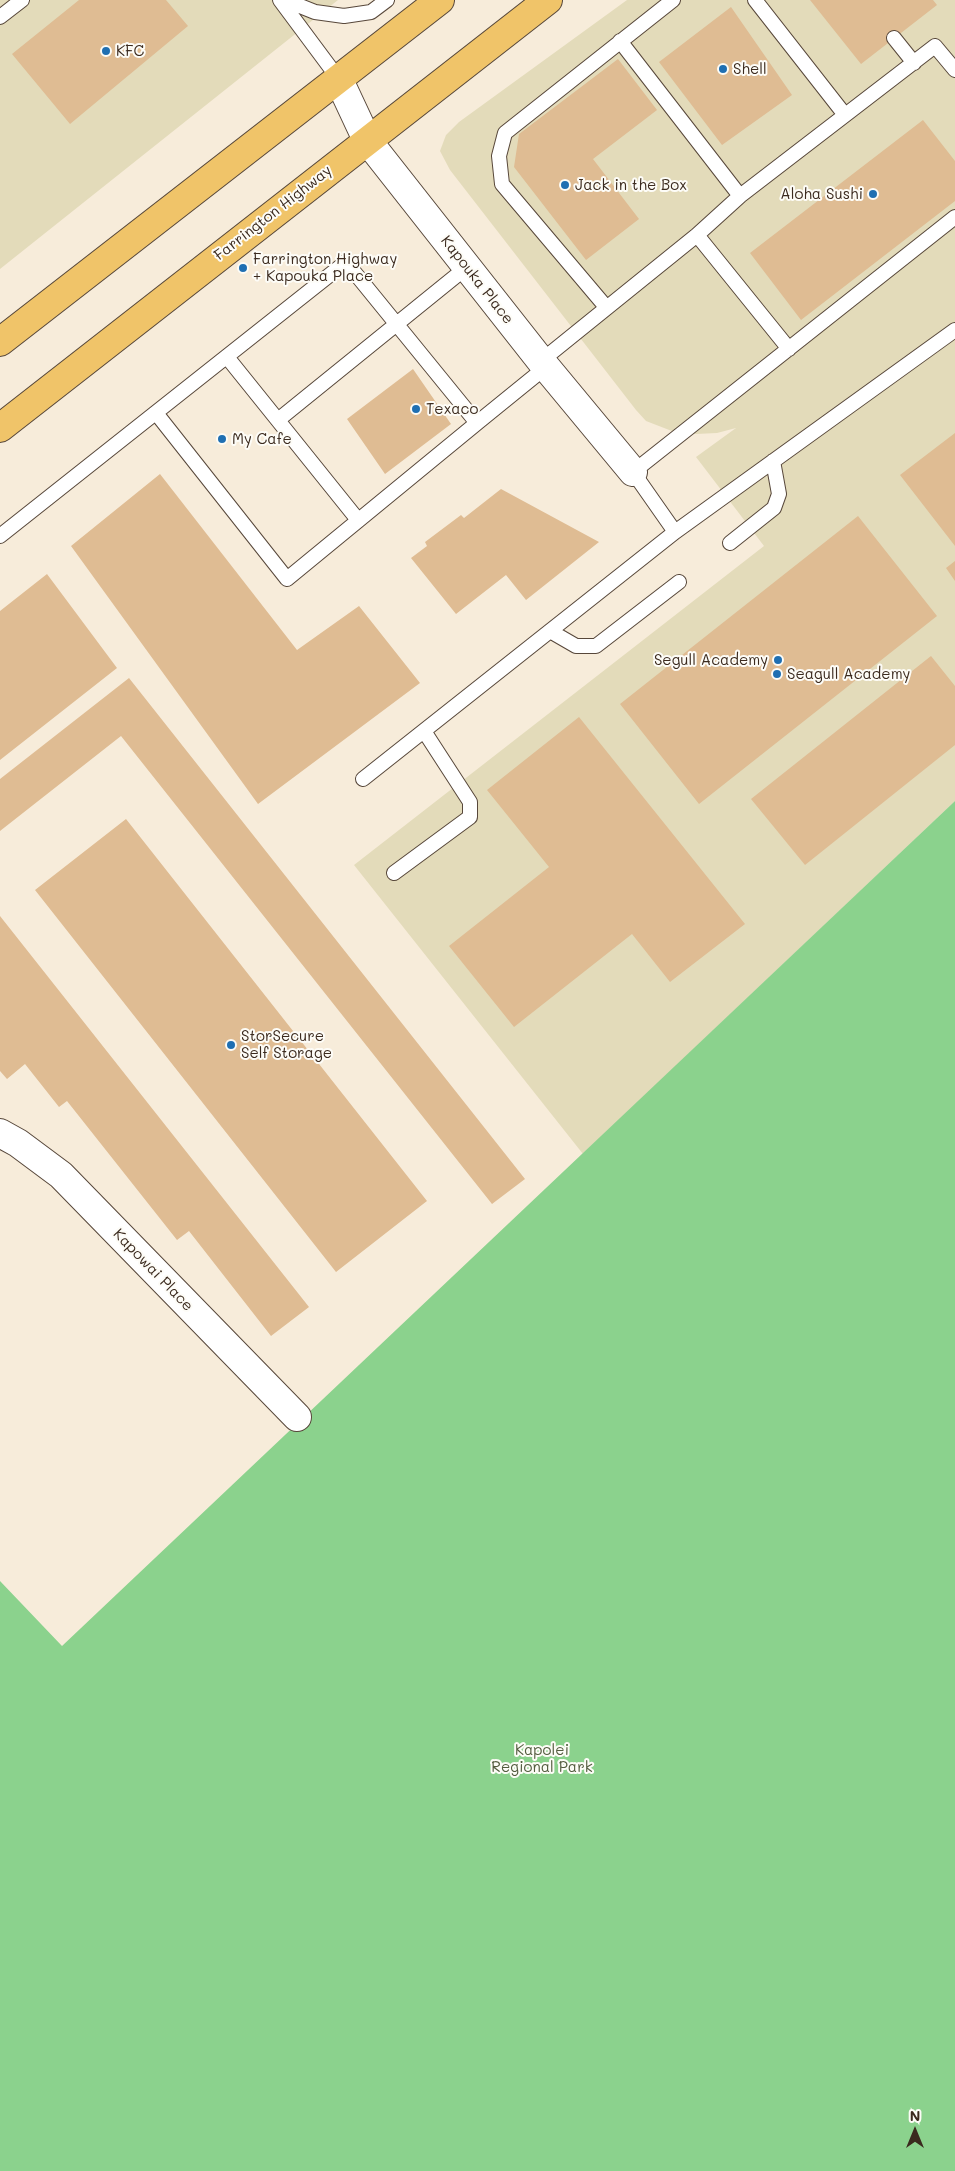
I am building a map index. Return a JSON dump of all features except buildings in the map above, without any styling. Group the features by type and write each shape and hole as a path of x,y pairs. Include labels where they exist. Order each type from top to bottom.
{"main road":[{"path":"0,342 440,0"},
{"name":"Farrington Highway","path":"0,428 366,140 548,0"}],"street":[{"name":"Kapouka Place","path":"338,78 366,140 543,364 633,472"},
{"name":"Kapowai Place","path":"0,1133 18,1143 61,1175 297,1417"}],"lane":[{"path":"0,17 22,0"},
{"path":"280,0 338,78"},
{"path":"286,0 315,12 344,16 371,12 387,0"},
{"path":"606,308 502,184 499,156 505,133 673,0"},
{"path":"755,0 845,114"},
{"path":"894,38 914,63"},
{"path":"620,41 740,196"},
{"path":"156,413 287,579 477,423 606,308 697,235 740,196 845,114 935,46 955,70"},
{"path":"675,532 633,472 955,216"},
{"path":"697,235 789,349"},
{"path":"0,536 346,262 477,423"},
{"path":"278,420 467,267"},
{"path":"363,779 675,532 955,330"},
{"path":"226,356 358,520"},
{"path":"730,543 774,508 779,494 773,461"},
{"path":"550,631 576,646 596,646 679,582"},
{"path":"394,873 470,817 470,802 424,731"}],"shaded area":[{"path":"0,0 338,0 0,269"},
{"name":"Seagull Academy","path":"627,0 955,0 955,801 583,1154 354,865 764,546 696,457 736,428 717,433 677,433 646,421 450,170 440,151 446,135 459,122"}],"green space":[{"name":"Kapolei Regional Park","path":"955,801 955,2171 0,2171 0,1581 62,1646"}],"place":[{"name":"KFC","path":"106,51"},
{"name":"Shell","path":"723,69"},
{"name":"Jack in the Box","path":"565,185"},
{"name":"Aloha Sushi","path":"873,194"},
{"name":"Farrington Highway + Kapouka Place","path":"243,268"},
{"name":"Texaco","path":"416,409"},
{"name":"My Cafe","path":"222,439"},
{"name":"Segull Academy","path":"778,660"},
{"name":"Seagull Academy","path":"777,674"},
{"name":"StorSecure Self Storage","path":"231,1045"}]}
